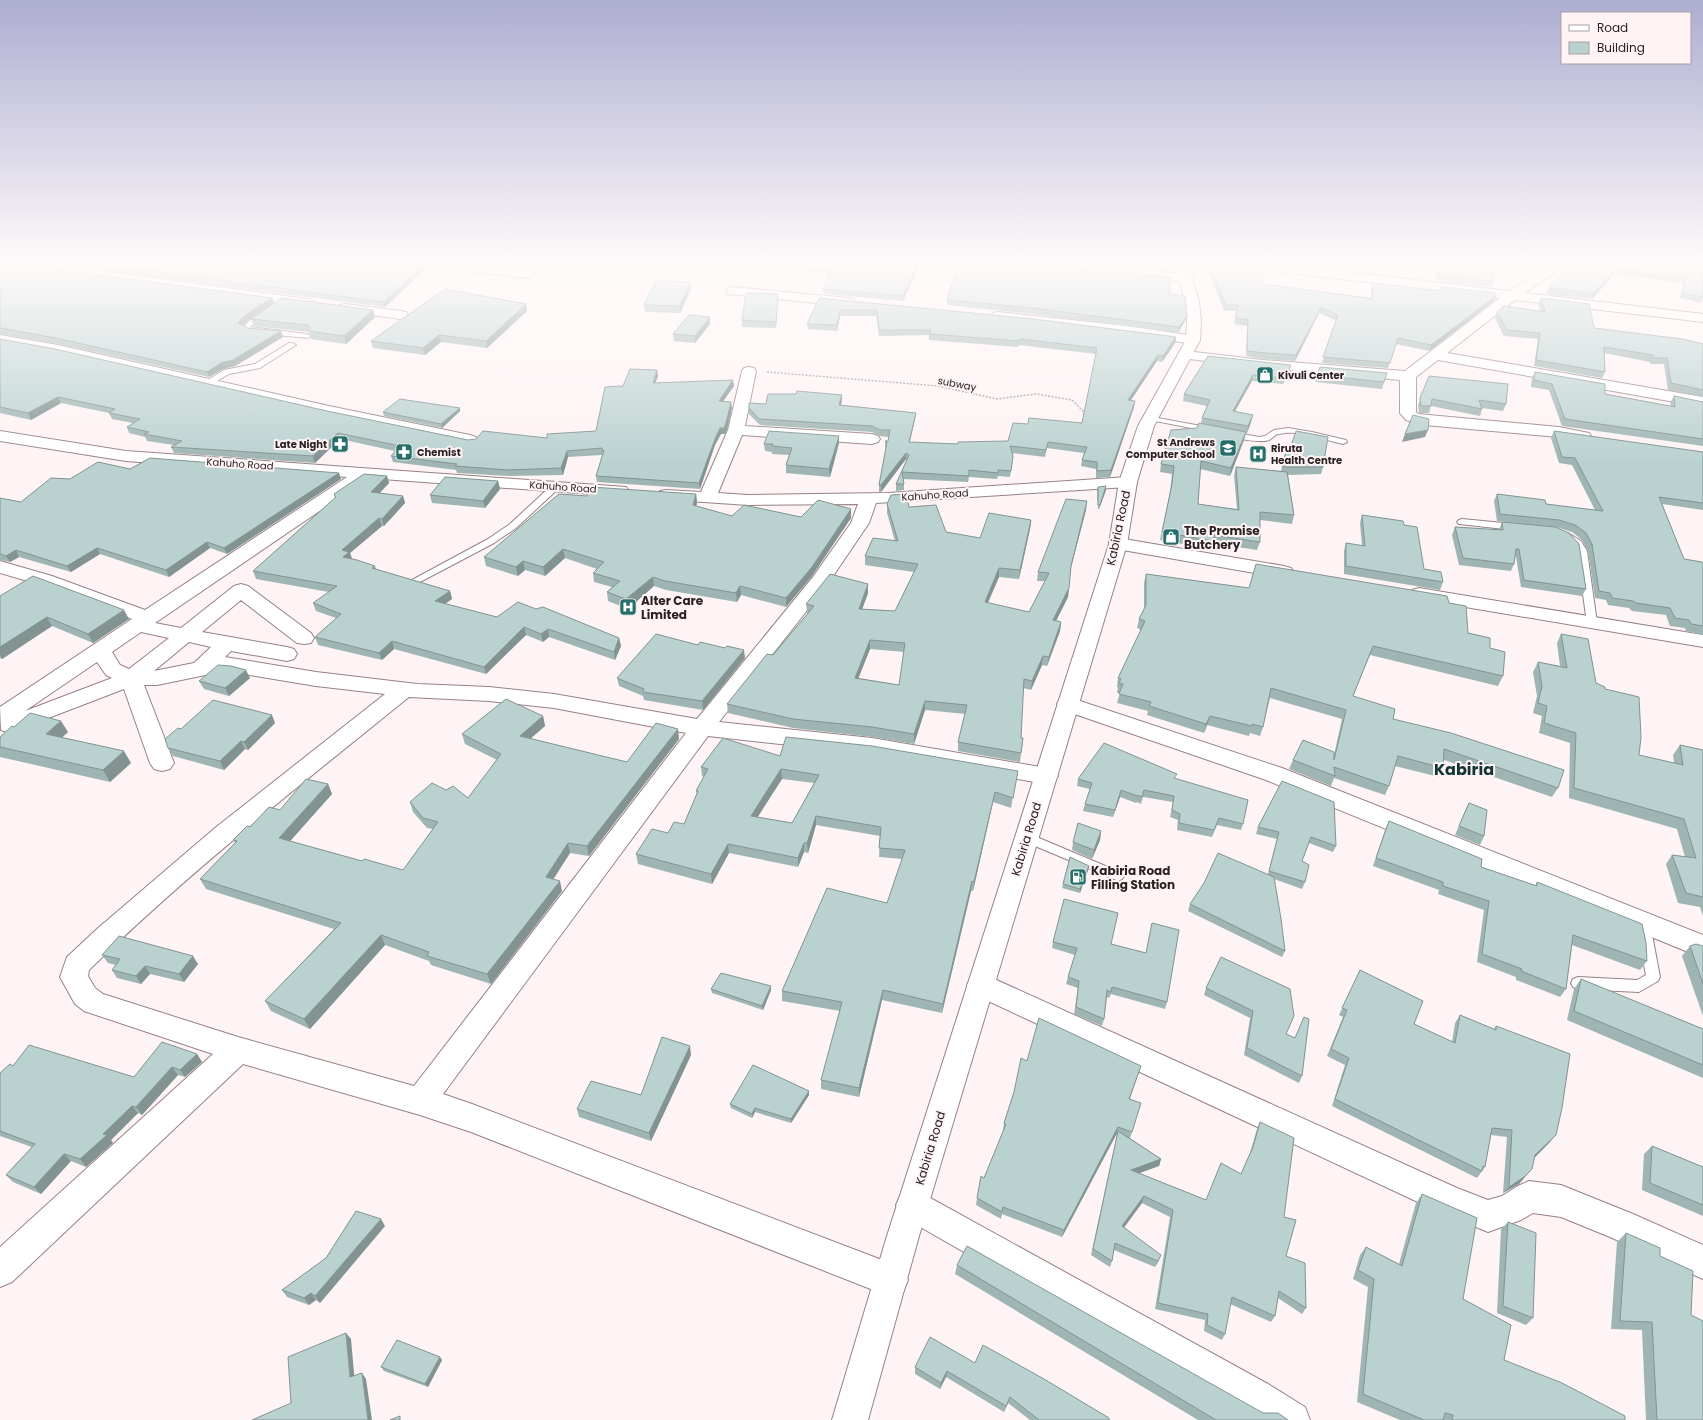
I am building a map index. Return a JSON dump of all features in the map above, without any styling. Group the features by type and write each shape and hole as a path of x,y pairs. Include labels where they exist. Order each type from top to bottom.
{"street":[{"path":"1099,330 1189,347 1263,364 1408,376 1466,330"},
{"name":"Kabiria Road","path":"850,1420 912,1204 1118,544 1128,482 1150,418 1189,347 1194,330"},
{"path":"0,339 58,349 328,411 470,440"},
{"path":"1434,355 1703,402"},
{"path":"707,497 736,430 749,371"},
{"path":"1408,376 1408,413 1412,417 1424,420 1559,432 1597,439"},
{"path":"736,430 872,439"},
{"name":"Kahuho Road","path":"0,436 126,456 748,500 869,498 1128,482"},
{"path":"0,717 364,473"},
{"path":"420,1101 702,728 820,581 860,523 869,498"},
{"path":"1118,544 1304,575"},
{"path":"0,568 45,580 142,621 187,635 227,644 287,654"},
{"path":"0,728 131,679 241,590 304,638"},
{"path":"1398,590 1703,641"},
{"path":"200,669 227,644"},
{"path":"100,650 113,670 131,679 157,678 200,669 215,664 225,664 316,679 404,690 488,694 554,701 702,728 872,746 1046,776"},
{"path":"131,679 162,763"},
{"path":"404,690 224,834 106,937 77,965 74,977 84,996 94,1003 238,1050 420,1101 507,1131 891,1280"},
{"path":"1068,704 1274,774 1703,947"},
{"path":"981,985 1448,1200 1488,1216 1510,1209 1529,1197 1561,1202 1621,1225 1703,1262"},
{"path":"0,1270 238,1050"},
{"path":"912,1204 1200,1366 1292,1420"}],"lane":[{"path":"253,330 307,336"},
{"path":"207,383 227,372 257,366 268,361 292,345"},
{"path":"1150,418 1259,439 1267,438 1271,434 1280,431 1296,432 1343,442"},
{"path":"417,580 491,541 513,526 555,487"},
{"path":"1462,522 1522,528"},
{"path":"1560,533 1568,535 1578,543 1582,551 1592,623"},
{"path":"1027,838 1118,876"},
{"path":"1578,983 1639,986 1653,977 1643,924"}],"path":[{"name":"subway","path":"749,371 938,386 997,399 1036,394 1072,400 1084,411 1084,417"}],"building":[{"path":"13,330 281,331 233,360 221,363 207,372 56,338"},
{"path":"309,330 350,330 344,336"},
{"path":"386,330 498,330 486,341 439,335 423,348 371,341"},
{"path":"676,330 700,330 695,336 673,334"},
{"path":"931,330 1123,330 1176,337 1163,356 1158,355 1128,400 1135,401 1111,470 1097,471 1097,462 1082,460 1087,447 1048,442 1046,450 1010,446 1013,456 1011,471 998,470 998,473 969,470 969,476 902,472 904,484 896,484 909,455 906,453 881,485 879,485 887,442 885,441 888,441 890,430 880,430 872,426 759,419 749,408 749,403 766,404 768,394 796,394 797,391 842,395 839,405 916,413 909,442 958,444 958,442 1008,441 1013,423 1028,424 1029,418 1082,423 1097,348 1020,339 1019,341 930,334"},
{"path":"1248,330 1309,330 1296,355 1247,351"},
{"path":"1333,330 1451,330 1431,345 1398,338 1390,363 1323,357"},
{"path":"1510,330 1612,330 1682,339 1703,344 1703,390 1671,383 1667,358 1653,358 1653,355 1604,347 1605,372 1536,360 1540,333"},
{"path":"0,339 55,349 327,411 468,440 476,439 483,431 547,438 547,434 596,431 605,387 623,386 630,369 657,370 653,383 733,380 719,401 731,402 726,423 724,428 720,428 715,439 699,483 596,476 604,450 602,451 602,448 567,451 561,468 508,470 455,466 457,464 391,456 400,446 338,433 313,456 171,447 182,441 144,434 149,432 127,427 140,419 109,413 115,409 58,397 28,413 0,407"},
{"path":"1208,356 1291,365 1285,378 1253,375 1233,411 1253,415 1248,426 1202,418 1210,400 1184,394"},
{"path":"1320,367 1387,373 1384,382 1317,375"},
{"path":"1535,372 1605,384 1605,394 1675,407 1674,396 1703,402 1703,439 1565,419 1552,384 1534,380"},
{"path":"1429,376 1508,384 1506,404 1479,400 1482,409 1432,399 1431,406 1421,406 1420,398"},
{"path":"400,399 460,408 441,424 383,412"},
{"path":"1413,415 1429,419 1428,430 1405,434"},
{"path":"1199,423 1246,432 1231,468 1201,461 1198,504 1239,510 1236,467 1287,472 1294,515 1260,512 1260,542 1214,535 1213,541 1162,532 1172,484 1174,466 1161,464 1171,430 1197,428"},
{"path":"769,431 839,436 829,469 786,465 792,448 772,446 773,444 764,444"},
{"path":"1296,431 1328,437 1323,467 1283,467 1287,446 1291,446"},
{"path":"1554,431 1703,452 1703,503 1659,497 1684,559 1702,562 1703,564 1703,626 1691,624 1689,620 1675,618 1670,608 1612,598 1610,593 1599,591 1592,544 1586,533 1575,525 1559,520 1500,514 1497,494 1545,500 1546,504 1603,511 1575,458 1562,457"},
{"path":"150,458 339,473 224,548 207,542 166,570 97,548 67,566 16,550 6,556 0,554 0,498 21,502 51,478 70,479 98,462 130,469"},
{"path":"364,474 387,476 371,492 403,496 382,519 379,518 342,550 349,552 343,557 375,566 372,568 450,591 435,601 497,617 518,602 536,609 543,607 619,638 614,652 548,629 541,634 524,627 484,667 392,641 379,653 315,637 341,614 313,603 337,586 253,571 336,497 334,494"},
{"path":"445,477 498,481 483,501 430,495"},
{"path":"1106,486 1100,505 1098,505 1098,487"},
{"path":"591,487 696,494 693,505 732,516 744,505 801,517 818,500 851,509 812,567 786,598 740,586 736,593 665,581 653,577 626,599 607,592 620,581 593,573 604,562 563,549 543,567 523,561 516,567 484,557 559,494 587,496"},
{"path":"906,494 909,507 936,505 946,532 980,538 989,513 1031,520 1020,570 999,568 985,602 1029,612 1049,573 1038,572 1066,499 1087,501 1071,566 1069,588 1053,620 1061,622 1049,657 1043,656 1032,681 1024,679 1021,738 1023,738 1021,753 958,742 967,705 925,701 914,734 872,727 793,719 727,704 767,654 773,655 814,606 806,604 830,574 868,584 859,609 895,611 918,564 865,556 873,538 898,541 887,504 891,495","holes":["870,640 905,643 899,685 855,678"]},
{"path":"1362,515 1403,521 1404,525 1417,527 1424,569 1441,572 1443,582 1346,566 1346,543 1365,546"},
{"path":"1502,522 1555,527 1569,533 1579,544 1586,589 1524,580 1519,549 1516,549 1514,564 1463,558 1455,527 1503,530"},
{"path":"1256,564 1447,596 1449,603 1466,606 1468,633 1490,638 1490,648 1505,652 1503,676 1373,646 1353,696 1395,709 1393,719 1451,733 1564,770 1558,788 1444,749 1443,768 1398,756 1389,786 1334,767 1335,776 1293,760 1303,740 1334,752 1334,760 1346,710 1271,688 1263,727 1252,724 1252,726 1210,716 1206,724 1149,706 1151,702 1119,694 1123,684 1119,683 1121,679 1118,678 1145,621 1139,619 1146,605 1146,574 1249,588"},
{"path":"33,576 124,610 88,634 47,617 0,647 0,596"},
{"path":"656,634 698,645 700,642 725,648 727,646 744,650 702,701 643,692 644,689 617,678"},
{"path":"1561,634 1588,639 1596,683 1605,687 1605,689 1639,697 1641,737 1639,755 1683,765 1680,745 1703,750 1703,897 1686,893 1672,855 1696,858 1684,819 1574,788 1576,733 1544,723 1547,706 1538,703 1542,686 1538,662 1567,668"},
{"path":"218,665 231,666 246,670 225,688 199,681"},
{"path":"506,699 543,716 520,736 627,762 656,723 678,729 587,846 568,843 546,877 560,881 487,974 427,956 429,952 381,935 304,1019 265,1001 341,923 200,879 237,841 233,840 247,826 250,827 269,807 280,810 306,779 328,784 279,838 362,861 364,859 403,870 438,822 423,818 410,802 432,783 446,790 453,786 468,798 501,754 462,734"},
{"path":"213,700 272,715 244,742 241,741 220,761 168,748 165,739 178,728 181,729"},
{"path":"30,713 61,721 46,734 124,751 103,770 0,747 0,737"},
{"path":"786,737 872,746 1018,771 1013,798 995,792 943,1004 883,990 859,1088 821,1080 842,1002 782,991 827,888 887,903 905,850 879,848 881,827 816,816 807,843 804,843 798,858 728,844 711,874 636,854 652,829 668,833 674,822 684,824 698,791 696,791 708,769 701,767 723,738 780,756","holes":["781,769 819,775 792,823 751,816"]},
{"path":"1104,743 1177,774 1174,778 1248,800 1243,824 1219,818 1214,830 1179,823 1180,814 1172,810 1174,796 1144,790 1142,797 1121,790 1115,810 1085,804 1092,783 1078,779"},
{"path":"1282,781 1334,802 1336,846 1311,837 1302,861 1309,865 1305,882 1269,871 1279,832 1258,827"},
{"path":"1469,803 1487,810 1484,836 1459,826"},
{"path":"1389,821 1482,859 1481,867 1537,886 1537,882 1642,924 1646,943 1647,961 1573,935 1566,989 1521,971 1522,969 1482,954 1489,901 1443,886 1443,882 1376,858"},
{"path":"1078,823 1101,831 1094,850 1073,842"},
{"path":"1218,853 1274,877 1285,951 1190,904 1204,883"},
{"path":"1070,857 1089,866 1080,889 1063,884"},
{"path":"1064,899 1118,913 1111,944 1146,953 1152,923 1179,930 1167,1002 1112,987 1111,992 1107,990 1104,1019 1076,1007 1079,981 1068,977 1077,948 1053,942"},
{"path":"119,936 193,956 179,974 145,966 136,976 112,970 120,959 102,955"},
{"path":"1696,944 1703,946 1703,984 1690,946"},
{"path":"1221,957 1290,989 1294,1016 1286,1034 1295,1038 1304,1017 1309,1019 1302,1076 1247,1048 1253,1011 1206,988"},
{"path":"1360,970 1423,1001 1414,1024 1455,1043 1460,1015 1496,1030 1496,1026 1570,1054 1562,1108 1556,1135 1535,1155 1532,1169 1524,1177 1509,1187 1512,1130 1492,1128 1485,1167 1483,1166 1482,1171 1335,1099 1349,1058 1331,1049 1347,1010 1342,1008"},
{"path":"721,973 771,986 762,1006 711,989"},
{"path":"1581,979 1703,1029 1703,1065 1574,1011"},
{"path":"1039,1018 1141,1066 1129,1099 1141,1103 1132,1132 1118,1127 1064,1230 1003,1207 1002,1212 977,1198 981,1176 984,1178 1006,1124 1004,1123 1014,1092 1021,1058 1027,1061"},
{"path":"662,1037 690,1046 649,1133 577,1109 591,1081 641,1095"},
{"path":"162,1042 197,1054 180,1070 172,1067 136,1107 132,1106 103,1134 107,1135 80,1159 64,1154 34,1187 6,1175 35,1144 0,1131 0,1073 10,1064 13,1066 29,1045 134,1077"},
{"path":"753,1065 809,1091 791,1119 755,1108 752,1114 730,1104"},
{"path":"1260,1122 1294,1138 1284,1217 1296,1220 1286,1256 1305,1263 1306,1308 1279,1291 1275,1316 1232,1297 1225,1334 1207,1325 1208,1314 1158,1303 1173,1210 1144,1196 1122,1226 1161,1255 1158,1261 1115,1243 1112,1261 1093,1249 1118,1131 1161,1159 1131,1170 1206,1200 1221,1163 1241,1174 1253,1147"},
{"path":"1652,1146 1703,1167 1703,1205 1650,1183"},
{"path":"1422,1194 1477,1218 1463,1299 1511,1325 1504,1360 1562,1383 1625,1416 1625,1420 1452,1420 1453,1415 1445,1413 1443,1420 1424,1420 1363,1394 1374,1279 1358,1270 1366,1247 1402,1266"},
{"path":"356,1211 381,1219 315,1296 311,1293 304,1298 282,1290 326,1258"},
{"path":"1508,1222 1536,1233 1533,1318 1503,1306"},
{"path":"1626,1233 1660,1248 1660,1256 1693,1271 1691,1315 1703,1321 1703,1420 1657,1420 1652,1322 1620,1321"},
{"path":"967,1246 1263,1413 1278,1413 1288,1420 1216,1420 957,1265"},
{"path":"346,1333 350,1377 362,1373 368,1420 252,1420 291,1403 288,1357"},
{"path":"930,1337 975,1363 983,1345 1044,1379 1109,1418 1109,1420 1039,1420 1010,1397 1006,1406 947,1371 941,1383 915,1367"},
{"path":"397,1340 440,1357 425,1384 381,1367"},
{"path":"400,1416 400,1420 390,1420"}],"place":[{"name":"Kivuli Center","path":"1265,375"},
{"name":"Late Night","path":"340,444"},
{"name":"St Andrews Computer School","path":"1228,448"},
{"name":"Chemist","path":"404,452"},
{"name":"Riruta Health Centre","path":"1258,454"},
{"name":"The Promise Butchery","path":"1171,537"},
{"name":"Alter Care Limited","path":"628,607"},
{"name":"Kabiria Road Filling Station","path":"1078,877"}],"district":[{"name":"Kabiria","path":"1464,769"}]}
